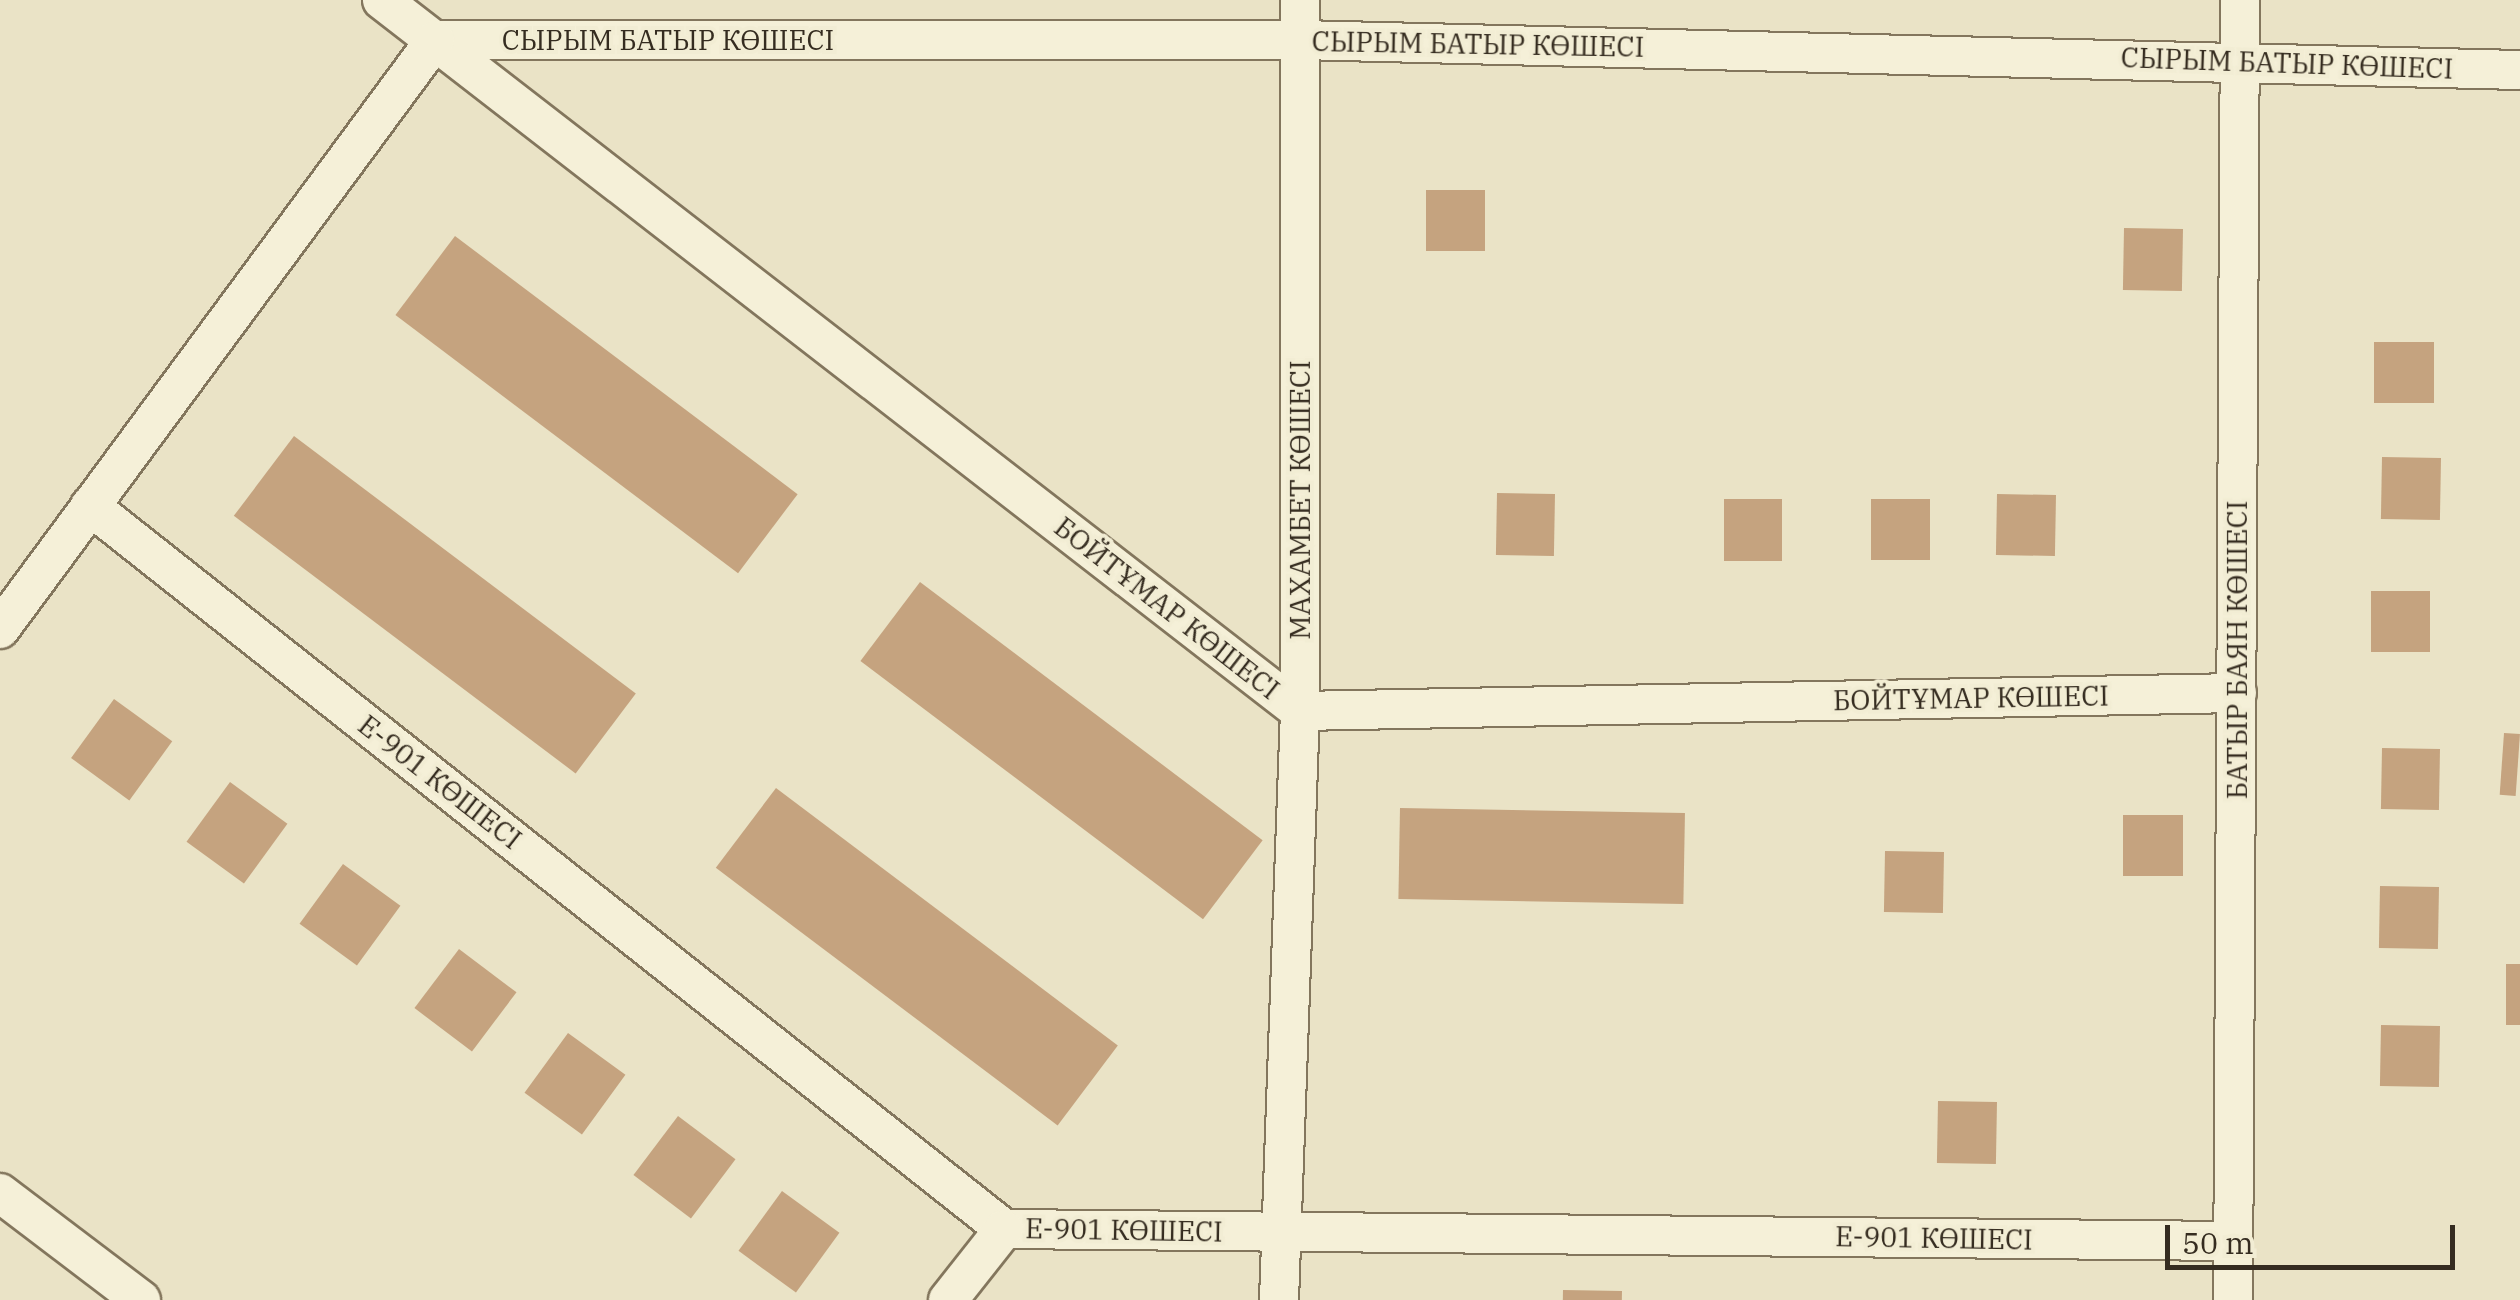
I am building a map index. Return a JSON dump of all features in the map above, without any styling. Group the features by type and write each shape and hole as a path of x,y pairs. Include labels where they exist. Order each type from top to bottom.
{"street":[{"name":"БОЙТҰМАР КӨШЕСІ","path":"382,0 1300,711 2237,693"},
{"name":"МАХАМБЕТ КӨШЕСІ","path":"1279,1300 1277,1232 1300,711 1300,0"},
{"name":"БАТЫР БАЯН КӨШЕСІ","path":"2233,1300 2230,1241 2240,0"},
{"name":"СЫРЫМ БАТЫР КӨШЕСІ","path":"435,40 1300,40 2239,60 2520,70"},
{"path":"0,630 435,40"},
{"name":"Е-901 КӨШЕСІ","path":"90,506 1004,1229 2230,1241"},
{"path":"0,1194 142,1300"},
{"path":"948,1300 1004,1229"}],"building":[{"path":"1426,190 1485,190 1485,251 1426,251"},
{"path":"2124,228 2183,229 2182,291 2123,290"},
{"path":"455,236 798,494 738,573 395,315"},
{"path":"2374,342 2434,342 2434,403 2374,403"},
{"path":"294,436 636,694 576,773 234,516"},
{"path":"2382,457 2441,458 2440,520 2381,519"},
{"path":"1497,493 1555,494 1554,556 1496,555"},
{"path":"1997,494 2056,495 2055,556 1996,555"},
{"path":"1724,499 1782,499 1782,561 1724,561"},
{"path":"1871,499 1930,499 1930,560 1871,560"},
{"path":"920,582 1263,840 1203,919 860,661"},
{"path":"2371,591 2430,591 2430,652 2371,652"},
{"path":"114,699 172,741 129,800 71,758"},
{"path":"2504,733 2520,734 2516,796 2500,795"},
{"path":"2382,748 2440,749 2439,810 2381,809"},
{"path":"230,782 287,824 244,884 187,842"},
{"path":"776,788 1118,1046 1058,1125 716,868"},
{"path":"1400,808 1685,813 1683,904 1398,899"},
{"path":"2123,815 2183,815 2183,876 2123,876"},
{"path":"1885,851 1944,852 1943,913 1884,912"},
{"path":"343,864 400,906 357,966 300,924"},
{"path":"2380,886 2439,887 2438,949 2379,948"},
{"path":"459,949 517,992 472,1051 414,1008"},
{"path":"2506,964 2520,964 2520,1025 2506,1025"},
{"path":"2381,1025 2440,1026 2439,1087 2380,1086"},
{"path":"568,1033 625,1075 582,1135 525,1093"},
{"path":"1938,1101 1997,1102 1996,1164 1937,1163"},
{"path":"678,1116 736,1159 691,1218 633,1175"},
{"path":"782,1191 839,1233 796,1293 739,1251"},
{"path":"1563,1290 1622,1291 1622,1300 1563,1300"}]}
